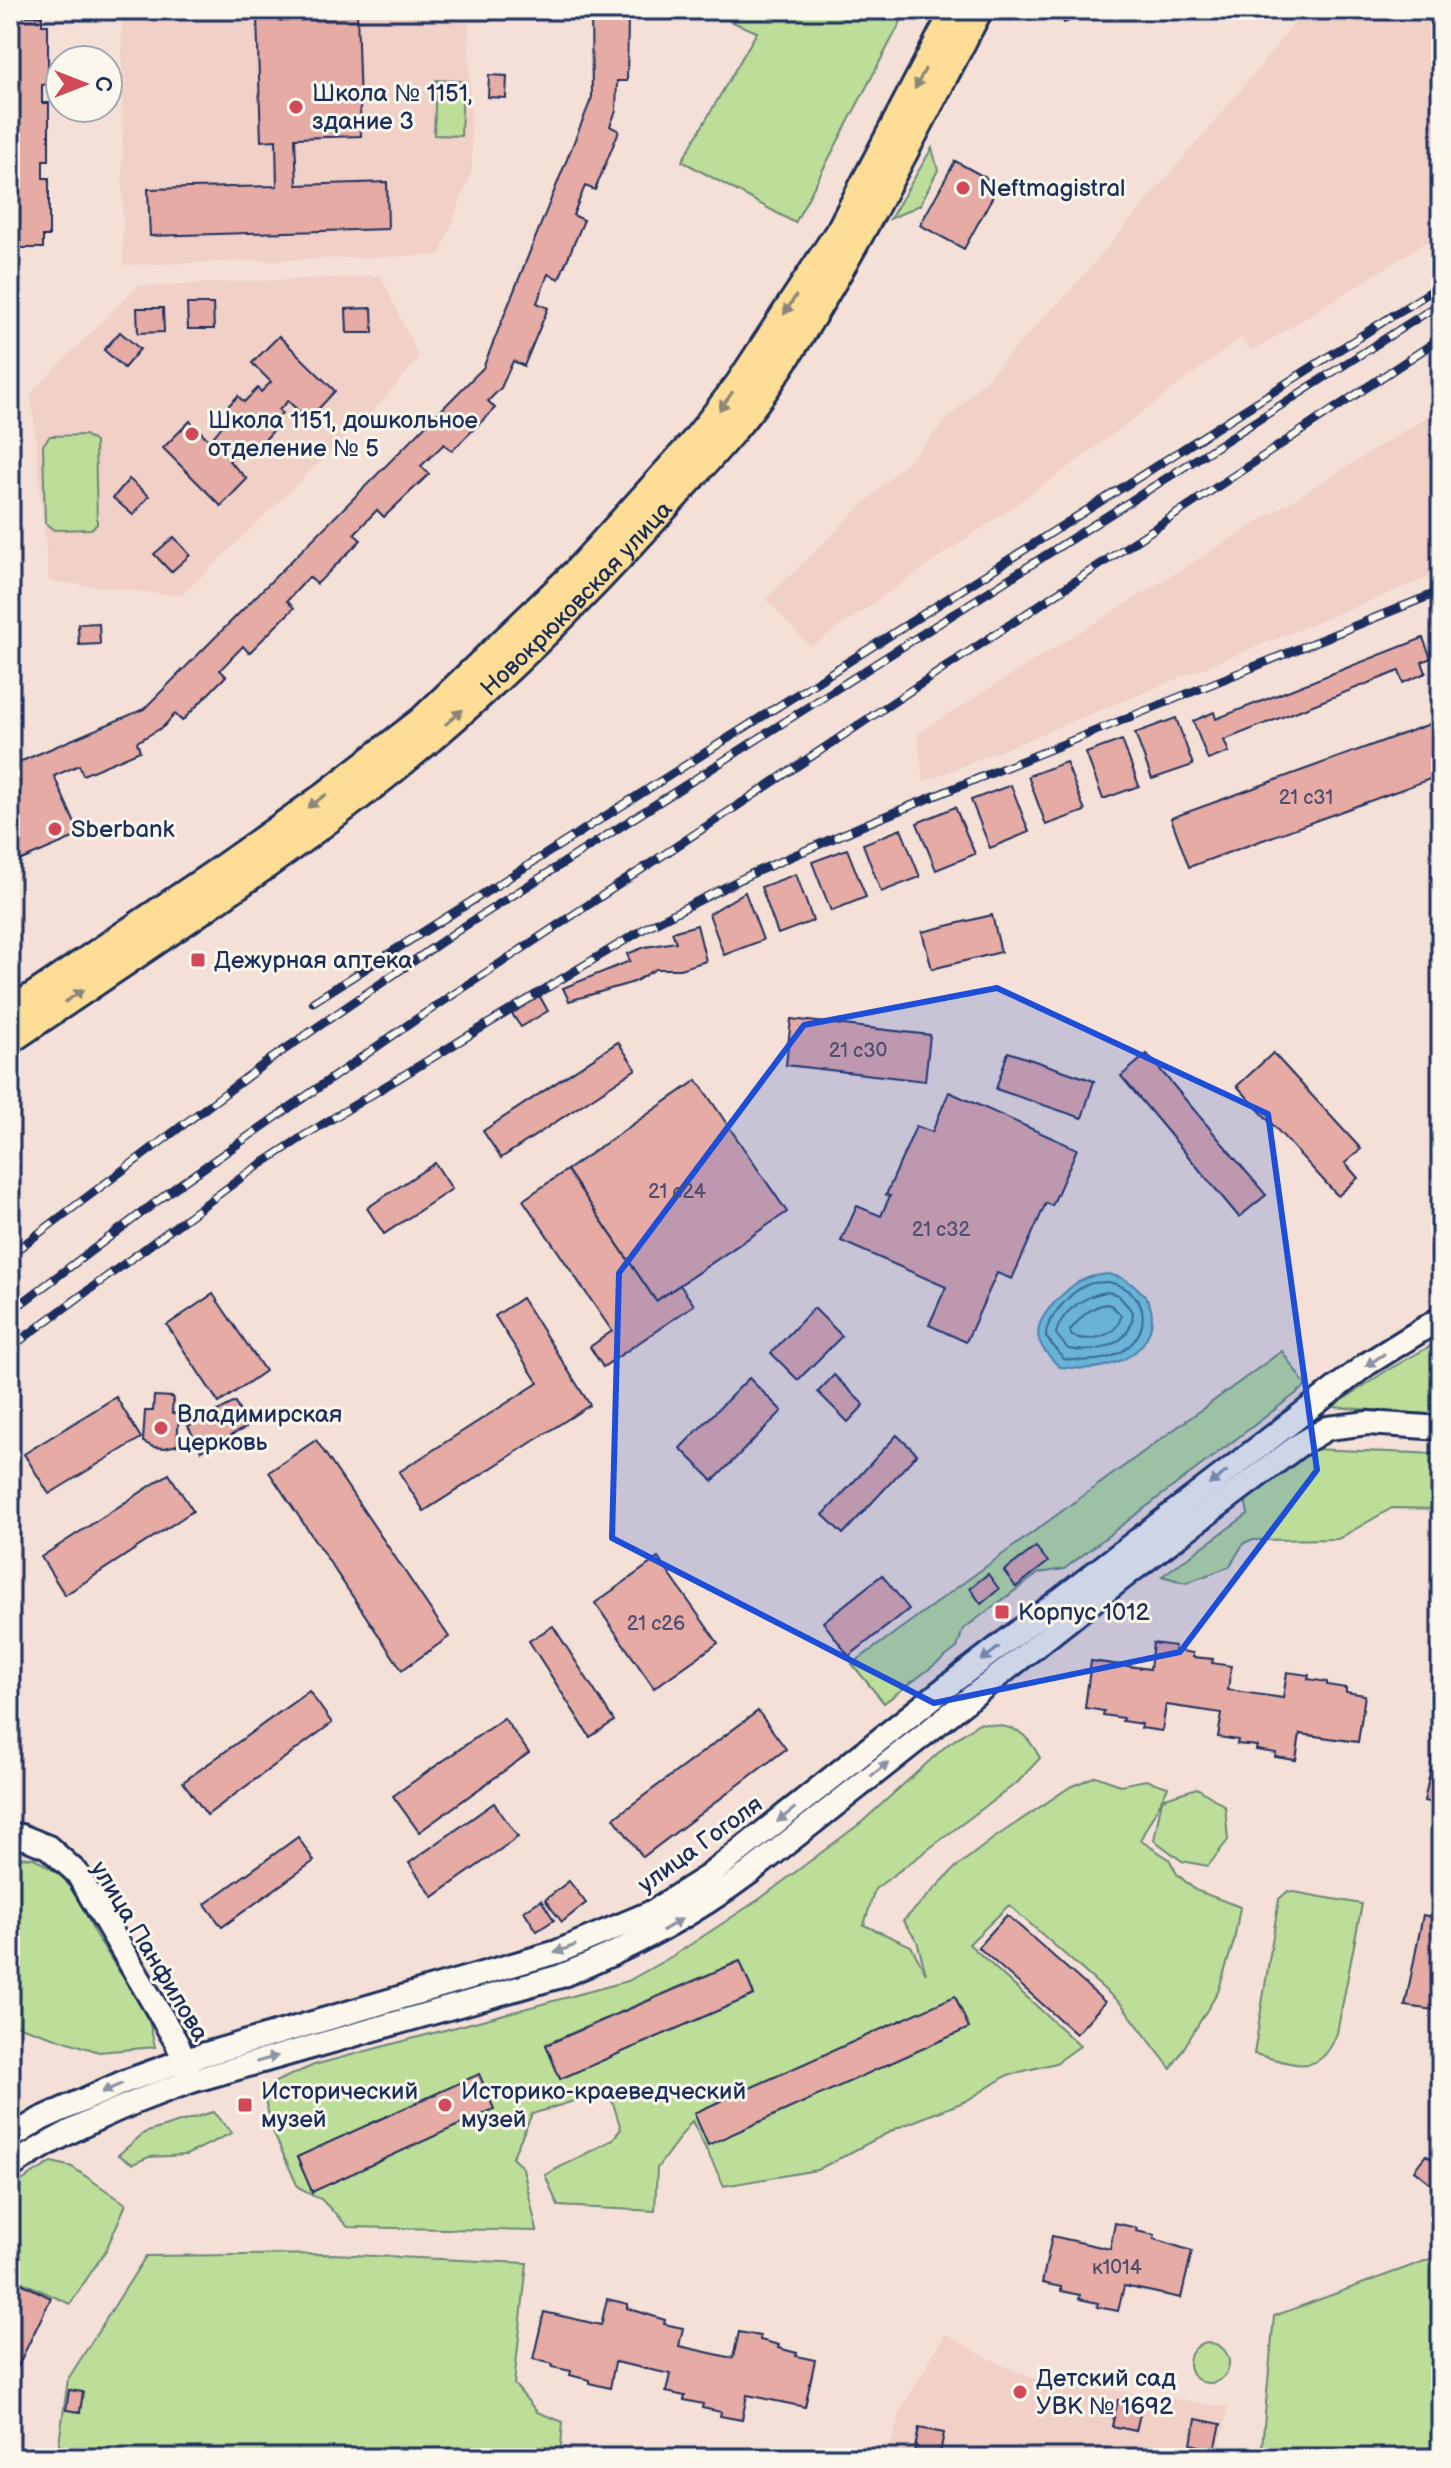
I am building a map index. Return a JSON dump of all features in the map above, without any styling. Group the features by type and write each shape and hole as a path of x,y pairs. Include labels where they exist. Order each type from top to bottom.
{"main road":[{"name":"Новокрюковская улица","path":"10,1012 323,797 421,721 577,571 693,443 739,384 840,230 955,10"},
{"name":"Новокрюковская улица","path":"10,1040 242,881 382,778 503,674 603,577 718,448 770,382 859,234 979,10"}],"street":[{"name":"улица Гоголя","path":"10,2138 41,2119 124,2082 189,2071 515,1966 570,1947 650,1913 707,1877 945,1688 1367,1364 1441,1318"},
{"path":"189,2071 561,1976 660,1932 718,1897 1126,1575 1299,1445 1328,1428 1368,1423 1441,1428"},
{"name":"улица Панфилова","path":"14,1830 48,1847 77,1873 189,2071"},
{"name":"улица Гоголя","path":"10,2167 54,2138 189,2071"}],"highlighted area":[{"path":"997,988 1268,1114 1317,1470 1180,1652 934,1703 612,1538 619,1273 804,1025"}],"shaded area":[{"name":"Школа № 1151, здание 3","path":"122,10 468,10 472,170 440,255 123,265"},
{"path":"1305,10 1441,10 1441,233 1251,352 1241,338 1054,478 810,647 766,599 916,453 1077,283"},
{"name":"Школа 1151, дошкольное отделение № 5","path":"381,276 419,358 376,408 181,596 49,581 31,393 137,286"},
{"path":"1441,408 1441,572 923,782 918,733"},
{"name":"Детский сад УВК № 1692","path":"945,2334 1030,2378 1228,2407 1218,2458 886,2458 902,2408"},
{"path":"571,2446 613,2458 568,2458"}],"green space":[{"path":"703,10 907,10 795,223 682,161 757,32"},
{"path":"436,80 463,81 461,136 434,135"},
{"path":"932,148 938,170 920,205 890,219"},
{"path":"85,435 95,442 97,524 91,529 54,530 45,523 43,445 50,436"},
{"path":"1434,1344 1441,1374 1441,1415 1332,1407 1386,1371"},
{"path":"1282,1351 1306,1386 1064,1569 1039,1573 963,1629 957,1648 884,1703 852,1664"},
{"path":"1310,1449 1441,1454 1441,1509 1392,1508 1338,1539 1251,1540 1244,1543 1229,1567 1186,1583 1162,1576 1248,1514 1244,1493"},
{"path":"979,1723 1016,1730 1028,1740 1040,1758 1018,1782 875,1889 864,1925 911,1946 926,1974 917,1941 903,1921 955,1868 1070,1787 1096,1776 1120,1785 1146,1780 1168,1787 1140,1840 1169,1859 1177,1874 1195,1890 1240,1907 1234,1941 1218,1992 1171,2069 1122,2005 1009,1905 969,1944 1080,2046 1056,2063 1008,2075 966,2101 897,2128 817,2170 724,2186 692,2121 657,2168 655,2211 558,2206 545,2175 612,2140 621,2129 609,2090 532,2114 512,2158 523,2168 537,2231 348,2227 321,2199 298,2187 274,2134 264,2097 275,2082 314,2065 628,1981 676,1954 761,1898 862,1822 947,1745","holes":["739,1961 754,1995 560,2079 546,2044","494,2109 313,2191 297,2158"]},
{"path":"1197,1788 1225,1806 1228,1840 1208,1866 1182,1861 1154,1840 1162,1799"},
{"path":"10,1857 34,1858 62,1876 148,2016 155,2047 99,2052 10,2023"},
{"path":"1288,1891 1362,1904 1337,2033 1330,2048 1314,2063 1293,2064 1254,2054 1279,1899"},
{"path":"213,2112 232,2133 186,2155 149,2157 133,2164 118,2155 144,2133"},
{"path":"52,2162 72,2167 126,2204 106,2250 70,2304 18,2280 10,2297 10,2188"},
{"path":"332,2254 527,2263 514,2384 537,2412 563,2422 560,2458 57,2458 68,2379 146,2256"},
{"path":"1441,2255 1441,2458 1261,2458 1274,2316"},
{"path":"1209,2343 1223,2349 1229,2363 1223,2377 1209,2383 1195,2377 1189,2363 1195,2349"}],"water":[{"path":"1109,1274 1128,1281 1148,1301 1152,1320 1145,1341 1118,1362 1095,1368 1060,1367 1040,1343 1038,1329 1044,1315 1063,1294 1085,1278"}],"building":[{"path":"591,10 676,10 676,17 628,16 627,81 617,81 616,111 610,126 619,131 595,190 585,186 573,215 584,220 559,279 548,274 537,303 548,308 524,366 513,361 501,388 488,401 495,408 452,451 444,444 421,466 429,474 384,517 377,510 354,534 361,540 317,584 309,577 287,601 294,608 249,653 243,646 220,670 226,676 182,721 175,714 163,727 137,742 140,751 83,775 79,765 54,776 80,835 10,865 10,766 144,709 483,368 592,97"},
{"path":"616,10 676,10 676,17 616,16"},
{"path":"1059,10 1096,10 1064,23"},
{"path":"357,13 361,136 295,138 297,185 387,182 388,229 150,236 148,189 277,186 276,140 261,141 257,16"},
{"path":"14,16 42,16 42,25 48,25 48,44 44,44 42,103 44,124 49,124 49,160 43,160 43,178 49,178 49,236 43,236 43,248 14,248 14,237 10,237 10,177 15,177 15,160 10,160 10,101 14,101 14,84 10,84 10,23 14,23"},
{"path":"489,75 507,76 506,98 488,97"},
{"path":"955,161 999,185 964,249 920,225"},
{"path":"187,304 213,304 214,329 188,329"},
{"path":"137,308 163,308 164,332 138,333"},
{"path":"372,308 373,333 347,333 346,309"},
{"path":"120,332 140,349 124,368 104,350"},
{"path":"279,336 335,391 308,420 288,401 279,410 282,413 268,427 273,431 258,447 253,442 241,455 238,452 229,461 247,479 221,506 163,448 190,421 210,441 230,416 224,410 238,396 244,402 258,388 261,392 271,382 252,363"},
{"path":"12,478 14,536 10,536"},
{"path":"129,479 149,496 133,515 113,498"},
{"path":"174,537 190,555 171,572 154,554"},
{"path":"99,623 100,644 79,645 78,624"},
{"path":"1423,638 1431,658 1422,662 1426,673 1403,683 1399,671 1224,740 1229,752 1208,760 1193,721 1214,712 1216,719"},
{"path":"1176,718 1193,765 1152,779 1135,733"},
{"path":"1441,720 1441,775 1189,867 1171,818"},
{"path":"1122,740 1139,786 1103,799 1086,753"},
{"path":"1066,762 1085,811 1046,825 1028,776"},
{"path":"1011,785 1029,832 990,848 971,800"},
{"path":"955,807 975,854 936,870 917,823"},
{"path":"901,829 920,877 881,892 863,844"},
{"path":"847,849 866,897 831,911 812,862"},
{"path":"796,874 813,921 778,934 761,887"},
{"path":"745,892 763,940 724,955 709,914"},
{"path":"992,915 1001,952 932,969 922,932"},
{"path":"697,925 706,961 680,969 656,969 634,982 569,1001 563,988 630,961 627,954 645,947 676,942 672,932"},
{"path":"539,995 548,1011 521,1027 512,1014"},
{"path":"791,1019 930,1035 925,1081 786,1065"},
{"path":"618,1042 636,1069 501,1158 483,1131"},
{"path":"1008,1052 1094,1081 1082,1118 996,1089"},
{"path":"1273,1053 1361,1149 1345,1163 1358,1178 1338,1196 1237,1086"},
{"path":"1147,1054 1266,1195 1239,1217 1121,1076"},
{"path":"697,1080 787,1212 656,1301 567,1170"},
{"path":"949,1092 1077,1149 1052,1206 1046,1203 1012,1279 997,1273 966,1342 929,1325 946,1287 841,1241 857,1206 881,1216 890,1196 886,1195 916,1126 932,1132"},
{"path":"435,1163 452,1189 384,1234 367,1208"},
{"path":"567,1170 656,1301 680,1285 694,1305 603,1367 590,1347 612,1331 523,1200"},
{"path":"213,1294 265,1371 219,1403 167,1325"},
{"path":"522,1298 590,1405 424,1511 399,1472 538,1383 495,1316"},
{"path":"814,1308 842,1336 798,1380 771,1353"},
{"path":"834,1375 864,1405 848,1422 818,1392"},
{"path":"749,1378 782,1411 713,1481 680,1448"},
{"name":"Владимирская церковь","path":"154,1396 173,1397 172,1413 179,1414 177,1445 153,1447 143,1442 145,1411 153,1411"},
{"path":"116,1397 141,1438 49,1494 24,1454"},
{"path":"235,1402 247,1427 201,1451 188,1426"},
{"path":"897,1435 917,1454 843,1534 823,1515"},
{"path":"316,1440 449,1637 402,1670 269,1472"},
{"path":"169,1474 193,1511 65,1595 41,1557"},
{"path":"1036,1547 1048,1562 1016,1587 1004,1571"},
{"path":"658,1558 718,1643 654,1688 595,1603"},
{"path":"988,1574 999,1589 981,1604 970,1588"},
{"path":"882,1575 909,1609 849,1656 823,1622"},
{"path":"553,1626 614,1721 590,1737 529,1641"},
{"path":"1153,1643 1175,1646 1174,1650 1193,1653 1193,1657 1213,1659 1212,1663 1231,1666 1228,1690 1283,1698 1287,1672 1309,1675 1308,1679 1365,1695 1358,1742 1300,1734 1296,1760 1275,1757 1276,1753 1256,1750 1257,1746 1237,1744 1238,1740 1218,1737 1222,1713 1166,1705 1162,1731 1141,1728 1142,1724 1122,1721 1123,1718 1103,1715 1104,1711 1085,1708 1091,1661 1150,1669"},
{"path":"309,1691 332,1723 207,1815 183,1782"},
{"path":"758,1711 786,1749 643,1857 614,1818"},
{"path":"504,1718 529,1753 419,1832 393,1796"},
{"path":"1434,1754 1441,1756 1441,1805 1424,1801"},
{"path":"494,1803 518,1837 433,1897 409,1863"},
{"path":"298,1837 314,1861 222,1927 205,1904"},
{"path":"1441,1847 1441,1877 1434,1876"},
{"path":"569,1881 586,1903 562,1922 545,1900"},
{"path":"541,1900 554,1920 537,1931 524,1911"},
{"path":"1007,1915 1105,2002 1076,2034 978,1947"},
{"path":"1423,1915 1441,1919 1441,2011 1405,2006"},
{"path":"740,1961 754,1995 560,2079 546,2045"},
{"path":"955,1996 969,2028 708,2145 694,2113"},
{"path":"479,2074 494,2109 312,2192 297,2157"},
{"path":"1426,2155 1441,2167 1441,2192 1414,2170"},
{"path":"1115,2223 1137,2228 1136,2231 1155,2235 1154,2239 1192,2251 1181,2298 1124,2286 1118,2311 1097,2307 1098,2303 1079,2299 1080,2295 1042,2283 1052,2236 1110,2249"},
{"path":"21,2283 51,2298 17,2368 10,2407 10,2305"},
{"path":"607,2299 628,2304 627,2308 665,2320 664,2324 683,2328 679,2346 733,2358 739,2332 760,2336 760,2340 797,2353 796,2356 815,2360 805,2407 747,2395 742,2420 720,2416 721,2412 702,2408 703,2404 684,2400 685,2396 666,2392 670,2374 615,2362 610,2388 589,2383 589,2380 570,2375 571,2371 533,2359 544,2312 601,2325"},
{"path":"69,2390 83,2392 80,2412 66,2410"},
{"path":"1118,2400 1142,2405 1136,2431 1112,2426"},
{"path":"1196,2419 1221,2424 1215,2450 1191,2444"},
{"path":"919,2428 944,2433 940,2453 967,2458 913,2458"}],"railway":[{"path":"313,1002 1441,285"},
{"path":"10,1255 268,1061 460,929 1441,303"},
{"path":"10,1312 176,1187 415,1020 1441,338"},
{"path":"10,1348 249,1172 647,927 751,874 873,821 1441,591"}],"place":[{"name":"Школа № 1151, здание 3","path":"296,107"},
{"name":"Neftmagistral","path":"963,188"},
{"name":"Школа 1151, дошкольное отделение № 5","path":"192,434"},
{"name":"Sberbank","path":"55,829"},
{"name":"Дежурная аптека","path":"198,960"},
{"name":"Владимирская церковь","path":"161,1428"},
{"name":"Корпус 1012","path":"1002,1612"},
{"name":"Исторический музей","path":"245,2105"},
{"name":"Историко-краеведческий музей","path":"445,2105"},
{"name":"Детский сад УВК № 1692","path":"1020,2392"}]}
